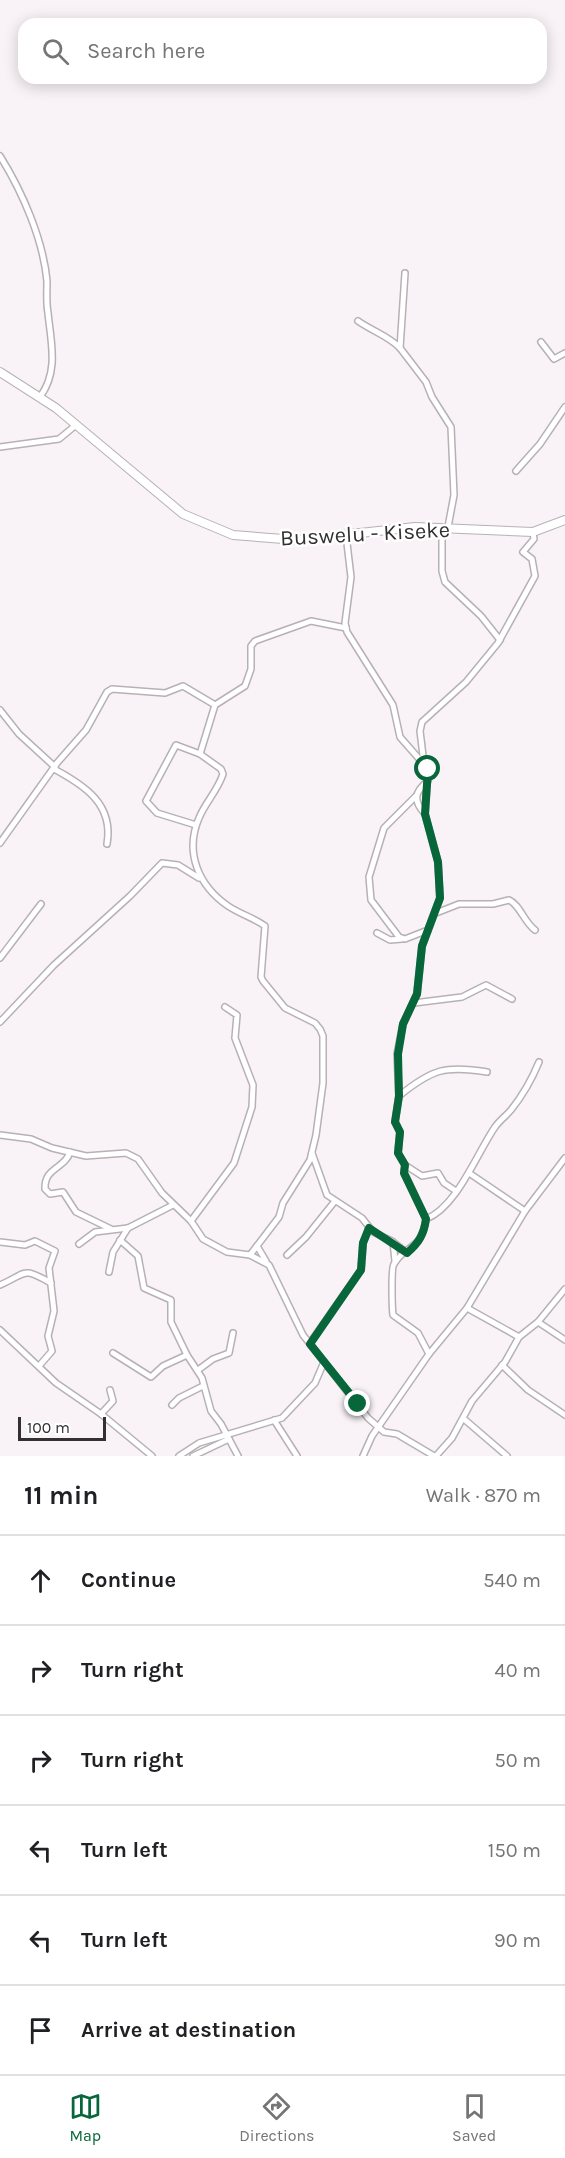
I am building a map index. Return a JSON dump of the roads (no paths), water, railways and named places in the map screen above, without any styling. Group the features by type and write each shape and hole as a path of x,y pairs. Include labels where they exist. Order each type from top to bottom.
{"main road":[{"name":"Buswelu - Kiseke","path":"0,372 40,397 76,424 183,514 233,535 297,540 416,527 533,532 565,520"}],"street":[{"path":"0,156 29,214 47,281 46,297 53,363 51,380 40,397"},
{"path":"400,348 405,273"},
{"path":"358,321 374,333 391,340 400,348 426,382 432,397 452,426 454,495 445,527 442,571 445,582 481,616 500,640"},
{"path":"541,342 554,359 565,354"},
{"path":"516,471 536,449 565,407"},
{"path":"0,447 59,439 76,424"},
{"path":"424,764 420,730 422,722 466,681 500,640 535,577 532,560 523,552 534,539 533,532"},
{"path":"346,535 351,577 346,628 393,705 400,737 428,769 425,814"},
{"path":"200,754 215,705 245,686 251,669 251,646 255,641 311,621 346,628"},
{"path":"0,843 54,768 86,730 107,692 112,689 165,693 183,686 215,705"},
{"path":"0,710 19,734 54,768 88,788 101,804 106,817 107,844"},
{"path":"196,825 164,816 151,808 146,801 176,744 200,754 223,774 196,825 194,859 200,879"},
{"path":"429,780 417,791 416,796 434,839 440,878 440,898 422,946 418,990 414,1003 406,1016 398,1054 400,1086 395,1122 400,1132 399,1156 405,1165 422,1176 438,1173 444,1183 456,1191"},
{"path":"402,939 371,900 369,877 384,828 416,796"},
{"path":"0,1022 54,965 130,896 162,862 178,865 200,879 224,903 265,926 261,976 285,1008 315,1023 323,1036 323,1083 312,1153 306,1168 284,1203 279,1217 250,1255"},
{"path":"436,913 459,904 493,904 509,900 516,904 526,923 535,930"},
{"path":"0,958 41,904"},
{"path":"376,933 390,940 402,939 428,930"},
{"path":"414,1003 462,997 486,985 512,999"},
{"path":"191,1221 234,1163 252,1107 253,1085 235,1038 237,1015 225,1007"},
{"path":"426,1219 438,1214 469,1173 496,1125 510,1112 531,1081 539,1062"},
{"path":"399,1096 428,1074 446,1069 460,1068 487,1072"},
{"path":"400,1086 409,1088"},
{"path":"0,1135 32,1139 86,1156 117,1153 132,1155 138,1159 173,1205 191,1221 203,1239 214,1246 238,1255 250,1255 267,1263"},
{"path":"70,1152 66,1161 47,1174 45,1189 50,1194 63,1192 76,1212 111,1229"},
{"path":"312,1153 327,1195 362,1218 369,1228 407,1253"},
{"path":"363,1456 378,1428 429,1354 467,1308 525,1211 565,1158"},
{"path":"395,1261 419,1242 426,1219 406,1179 405,1165"},
{"path":"306,1168 318,1168"},
{"path":"469,1173 525,1211"},
{"path":"287,1255 306,1238 335,1201"},
{"path":"80,1244 95,1232 128,1228 173,1205"},
{"path":"109,1272 113,1252 128,1228"},
{"path":"310,1344 361,1270 363,1243 369,1228"},
{"path":"120,1240 138,1257 144,1288 171,1300 171,1322 187,1355 198,1370 211,1412 228,1436 238,1456"},
{"path":"0,1242 25,1245 35,1241 53,1248 55,1255 49,1268 54,1311 48,1336 52,1351 39,1366"},
{"path":"392,1241 395,1261 391,1272 394,1292 393,1315 418,1333 429,1354"},
{"path":"257,1246 278,1279 299,1328 378,1428 405,1438 435,1456 443,1450 464,1419 472,1401 502,1365 519,1337 538,1323 565,1289"},
{"path":"0,1285 19,1273 28,1272 51,1283"},
{"path":"467,1308 519,1337"},
{"path":"538,1323 565,1340"},
{"path":"0,1330 56,1383 101,1414 152,1456"},
{"path":"198,1370 213,1359 229,1353 233,1333"},
{"path":"113,1353 151,1377 163,1366 187,1355"},
{"path":"179,1456 199,1443 228,1436 274,1420 290,1411 301,1395 315,1383 324,1362"},
{"path":"502,1365 528,1390 565,1415"},
{"path":"172,1405 179,1398 203,1386"},
{"path":"101,1414 113,1401 110,1390"},
{"path":"464,1419 507,1456"},
{"path":"274,1420 297,1456"},
{"path":"193,1456 228,1436"}]}
